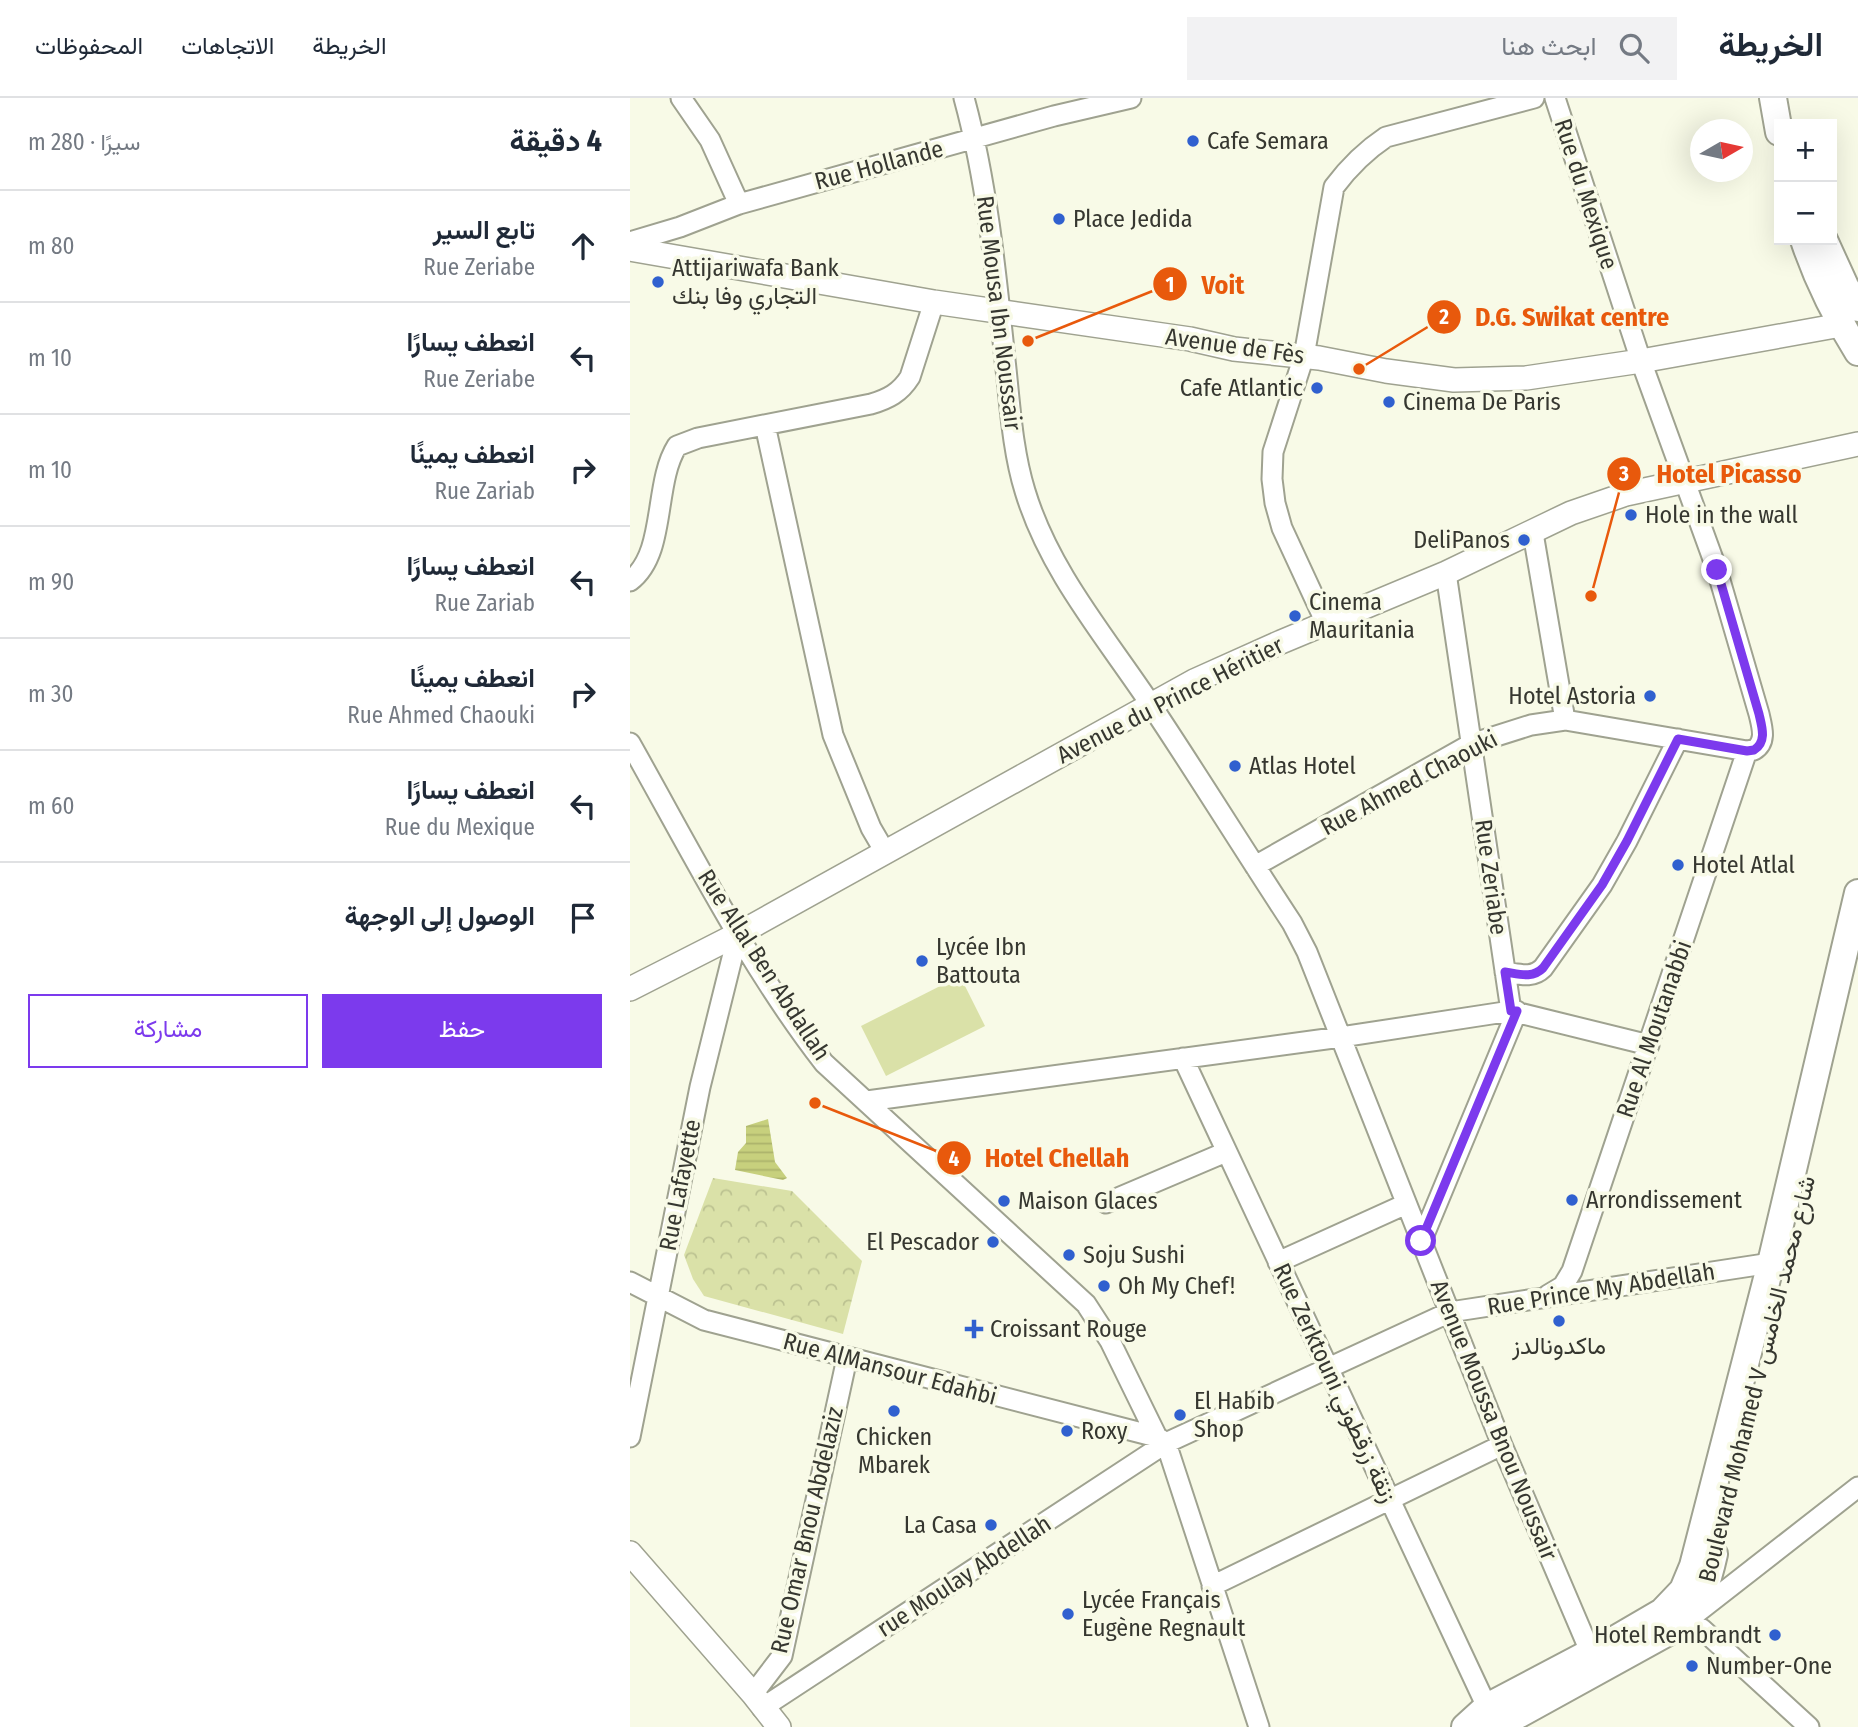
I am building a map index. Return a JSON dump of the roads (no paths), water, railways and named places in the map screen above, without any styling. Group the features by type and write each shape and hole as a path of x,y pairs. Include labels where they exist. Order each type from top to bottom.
{"main road":[{"path":"1773,98 1777,119"},
{"path":"1787,98 1791,119"},
{"path":"1806,245 1814,269 1852,321"},
{"path":"1826,245 1845,286 1858,352"},
{"name":"Boulevard Mohamed V شارع محمد الخامس","path":"1594,1661 1615,1640 1662,1612 1683,1590 1689,1577 1771,1263 1858,893"},
{"name":"Boulevard Mohamed V شارع محمد الخامس","path":"1465,1727 1491,1717 1594,1661 1679,1626 1698,1605 1711,1568 1788,1263 1858,962"}],"street":[{"path":"681,98 710,140 739,204"},
{"name":"Rue Mousa Ibn Noussair","path":"964,98 975,138 1018,461 1025,491 1035,519 1065,580 1151,705"},
{"name":"Rue Hollande","path":"630,242 680,227 739,204 1054,116 1131,98"},
{"path":"1326,623 1282,528 1272,479 1273,452 1304,356 1334,187 1347,169 1386,137 1534,98"},
{"name":"Rue du Mexique","path":"1555,98 1641,361 1717,570 1759,714 1762,741 1754,750 1742,750"},
{"name":"Avenue de Fès","path":"630,249 934,302 1234,349 1304,356 1386,371 1466,380 1526,378 1641,361 1852,321"},
{"path":"630,581 637,576 647,558 668,466 677,446 698,438 871,404 898,392 910,377 934,302"},
{"path":"765,425 832,736 871,828 885,852"},
{"name":"Avenue du Prince Héritier","path":"630,989 738,934 1194,681 1446,573 1588,506 1626,494 1858,444"},
{"path":"1533,533 1565,720"},
{"name":"Rue Zeriabe","path":"1446,573 1505,972 1514,1011"},
{"name":"Avenue Moussa Bnou Noussair","path":"1151,705 1292,923 1307,952 1326,994 1340,1037 1502,1445 1594,1661"},
{"name":"Rue Ahmed Chaouki","path":"1255,866 1471,744 1531,725 1565,720 1742,750"},
{"path":"1505,972 1528,975 1538,973 1543,968 1602,885 1678,739"},
{"name":"Rue Allal Ben Abdallah","path":"630,743 738,934 806,1040 824,1063 1086,1304 1110,1341 1162,1440 1259,1727"},
{"name":"Rue Al Moutanabbi","path":"1546,1296 1563,1286 1572,1271 1649,1045 1742,750"},
{"name":"Rue Lafayette","path":"630,1437 700,1087 738,934"},
{"path":"867,1101 1514,1011 1649,1045"},
{"path":"1421,1241 1514,1011"},
{"name":"Rue Zerktouni زنقة زرقطوني","path":"1183,1058 1491,1717"},
{"path":"1106,1203 1226,1152"},
{"path":"1278,1262 1406,1203"},
{"name":"Rue Prince My Abdellah","path":"1162,1440 1328,1369 1450,1312 1771,1263"},
{"name":"Rue AlMansour Edahbi","path":"630,1282 704,1320 1162,1440"},
{"name":"Rue Omar Bnou Abdelaziz","path":"758,1701 782,1656 847,1358"},
{"name":"rue Moulay Abdellah","path":"758,1701 1162,1440"},
{"path":"1212,1586 1502,1445"},
{"path":"1679,1626 1858,1487"},
{"path":"630,1553 779,1727"},
{"path":"1679,1626 1702,1629 1809,1727"}],"place":[{"name":"Cafe Semara","path":"1193,141"},
{"name":"Place Jedida","path":"1059,219"},
{"name":"Attijariwafa Bank التجاري وفا بنك","path":"658,282"},
{"name":"Voit","path":"1028,341"},
{"name":"D.G. Swikat centre","path":"1359,369"},
{"name":"Cafe Atlantic","path":"1317,388"},
{"name":"Cinema De Paris","path":"1389,402"},
{"name":"Hole in the wall","path":"1631,515"},
{"name":"DeliPanos","path":"1524,540"},
{"name":"Hotel Picasso","path":"1591,596"},
{"name":"Cinema Mauritania","path":"1295,616"},
{"name":"Hotel Astoria","path":"1650,696"},
{"name":"Atlas Hotel","path":"1235,766"},
{"name":"Hotel Atlal","path":"1678,865"},
{"name":"Lycée Ibn Battouta","path":"922,961"},
{"name":"Hotel Chellah","path":"815,1103"},
{"name":"Arrondissement","path":"1572,1200"},
{"name":"Maison Glaces","path":"1004,1201"},
{"name":"El Pescador","path":"993,1242"},
{"name":"Soju Sushi","path":"1069,1255"},
{"name":"Oh My Chef!","path":"1104,1286"},
{"name":"ماكدونالدز","path":"1559,1321"},
{"name":"Croissant Rouge","path":"974,1329"},
{"name":"Chicken Mbarek","path":"894,1411"},
{"name":"El Habib Shop","path":"1180,1415"},
{"name":"Roxy","path":"1067,1431"},
{"name":"La Casa","path":"991,1525"},
{"name":"Lycée Français Eugène Regnault","path":"1068,1614"},
{"name":"Hotel Rembrandt","path":"1775,1635"},
{"name":"Number-One","path":"1692,1666"}]}
